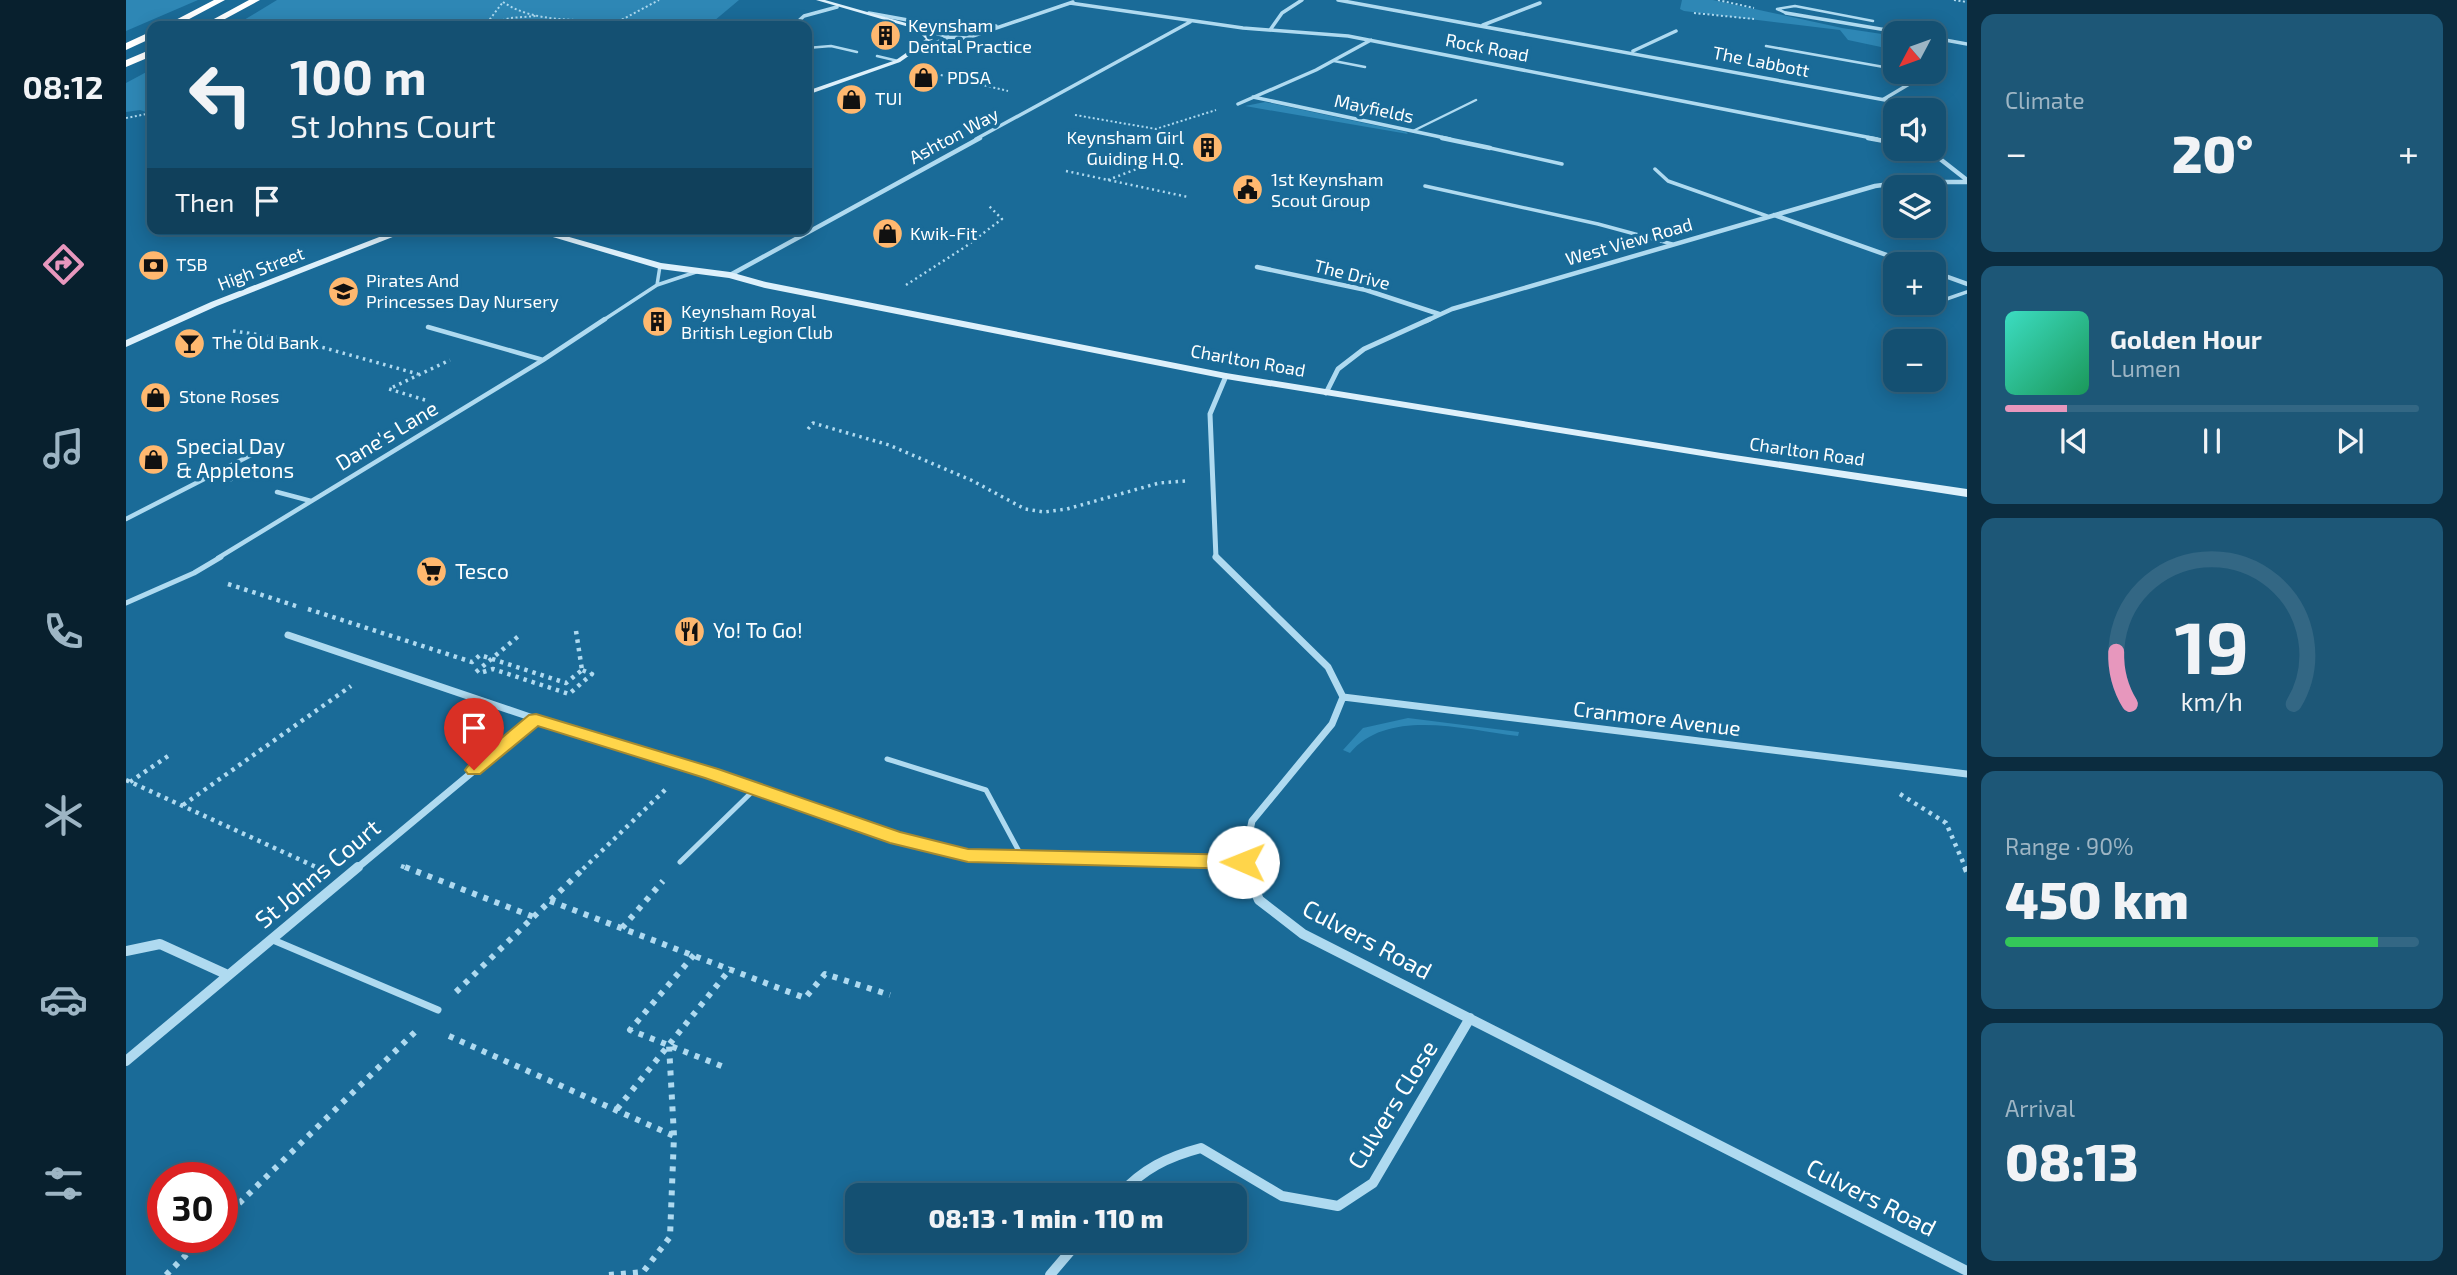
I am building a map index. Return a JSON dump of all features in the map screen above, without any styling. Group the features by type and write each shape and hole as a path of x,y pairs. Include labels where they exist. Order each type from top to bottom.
{"highway":[{"path":"179,21 221,0"},
{"path":"216,21 256,0"},
{"path":"126,47 147,36"},
{"path":"126,64 147,54"}],"street":[{"path":"819,0 949,37 977,36 1076,0"},
{"path":"1270,30 1282,13 1302,0"},
{"name":"The Labbott","path":"1338,0 1883,99"},
{"name":"Rock Road","path":"1070,3 1190,21 1371,40 1883,141"},
{"name":"The Labbott","path":"1482,25 1498,18 1508,18 1540,3"},
{"path":"798,21 804,16 837,7"},
{"path":"848,10 965,28 1005,25"},
{"path":"1786,13 1883,29"},
{"name":"Ashton Way","path":"812,230 1190,21"},
{"path":"914,52 930,39 918,28"},
{"path":"812,91 895,62 965,28"},
{"path":"1632,52 1676,31"},
{"name":"Mayfields","path":"1238,104 1334,61 1371,40"},
{"path":"1946,40 1967,44"},
{"path":"1886,98 1909,84"},
{"name":"Mayfields","path":"1253,97 1490,148"},
{"path":"1942,161 1967,181"},
{"name":"West View Road","path":"1326,393 1338,369 1364,349 1440,314 1875,186 1906,182 1967,181"},
{"path":"1770,215 1883,254"},
{"name":"High Street","path":"126,344 214,304 393,235"},
{"name":"Charlton Road","path":"551,235 660,266 730,275 765,285 1226,376 1967,493"},
{"name":"Ashton Way","path":"730,275 803,235"},
{"name":"The Drive","path":"1257,267 1366,290 1440,314"},
{"path":"1946,276 1967,284"},
{"path":"288,635 536,719 756,788 897,838 968,856 1243,862 1252,821 1332,724 1343,697 1328,667 1216,559 1210,414 1226,376"},
{"name":"Cranmore Avenue","path":"1343,697 1967,775"},
{"name":"St Johns Court","path":"126,1061 270,938 536,719"},
{"name":"Culvers Road","path":"1243,862 1259,900 1303,934 1967,1270"},
{"path":"126,951 160,944 228,975"},
{"name":"Culvers Close","path":"1130,1183 1163,1157 1200,1148 1282,1196 1338,1206 1373,1183 1470,1018"},
{"path":"1049,1275 1068,1253"}],"lane":[{"path":"1535,0 1540,3"},
{"path":"1786,13 1777,9 1795,6 1873,21"},
{"path":"812,48 839,43"},
{"path":"831,46 857,52"},
{"path":"1766,46 1883,67"},
{"path":"877,56 895,62"},
{"path":"1334,61 1365,67"},
{"path":"1413,131 1476,100"},
{"path":"1490,148 1562,164"},
{"path":"1655,169 1668,181 1770,215"},
{"path":"1425,186 1598,223 1672,244"},
{"path":"657,285 660,266"},
{"name":"Dane's Lane","path":"126,603 194,573 543,359 657,285 696,272"},
{"path":"1946,299 1967,292"},
{"path":"428,327 543,359"},
{"path":"126,519 251,455"},
{"path":"215,474 232,479"},
{"path":"277,492 311,501"},
{"path":"887,759 986,790 1022,857"},
{"path":"680,862 756,788"},
{"path":"270,938 438,1010"}],"path":[{"path":"489,21 504,1 513,9 549,16 619,21 659,0"},
{"path":"1954,0 1967,2"},
{"path":"501,21 549,16"},
{"path":"895,62 1046,101"},
{"path":"1038,106 1156,129 1238,104"},
{"path":"126,118 147,114"},
{"path":"1108,180 1157,161"},
{"path":"1066,171 1188,197"},
{"path":"873,306 965,247 1002,219 988,205"},
{"path":"233,331 296,341 418,374 389,390 460,410"},
{"path":"808,429 813,423 890,445 971,480 1025,509 1044,512 1067,509 1158,483 1211,479"},
{"path":"194,573 472,662 480,655 566,683 582,670"},
{"path":"576,631 582,670"},
{"path":"477,669 521,634"},
{"path":"183,805 380,666"},
{"path":"492,669 569,694 593,674 582,670"},
{"path":"128,781 168,757"},
{"path":"238,1204 690,766"},
{"path":"128,781 343,878"},
{"path":"1892,789 1946,823 1967,872"},
{"path":"372,855 534,917"},
{"path":"622,928 680,862"},
{"path":"550,901 805,998 824,974 890,995"},
{"path":"694,955 630,1030 724,1067"},
{"path":"617,1109 731,968"},
{"path":"422,1024 674,1136"},
{"path":"609,1275 643,1272 670,1237 674,1136 669,1045"},
{"path":"166,1275 189,1253"}],"shaded area":[{"path":"126,0 198,0 147,21 126,31"},
{"path":"277,0 739,0 714,21 242,21"},
{"path":"1682,0 1713,0 1883,34 1883,47 1848,40 1840,30 1680,9"},
{"path":"147,72 147,112 140,110 126,112 126,83"},
{"path":"1265,102 1406,132 1408,134 1245,106"},
{"path":"1408,718 1519,732 1518,736 1452,727 1406,726 1385,730 1366,739 1350,753 1343,750 1363,728"}],"place":[{"name":"Keynsham Dental Practice","path":"885,36"},
{"name":"PDSA","path":"924,78"},
{"name":"TUI","path":"852,99"},
{"name":"Keynsham Girl Guiding H.Q.","path":"1207,148"},
{"name":"1st Keynsham Scout Group","path":"1248,190"},
{"name":"Kwik-Fit","path":"887,234"},
{"name":"TSB","path":"153,265"},
{"name":"Pirates And Princesses Day Nursery","path":"343,291"},
{"name":"Keynsham Royal British Legion Club","path":"658,322"},
{"name":"The Old Bank","path":"189,343"},
{"name":"Stone Roses","path":"156,397"},
{"name":"Special Day & Appletons","path":"153,459"},
{"name":"Tesco","path":"432,572"},
{"name":"Yo! To Go!","path":"690,631"}],"route":[{"path":"474,770 536,719 756,788 897,838 968,856 1243,862"}]}
